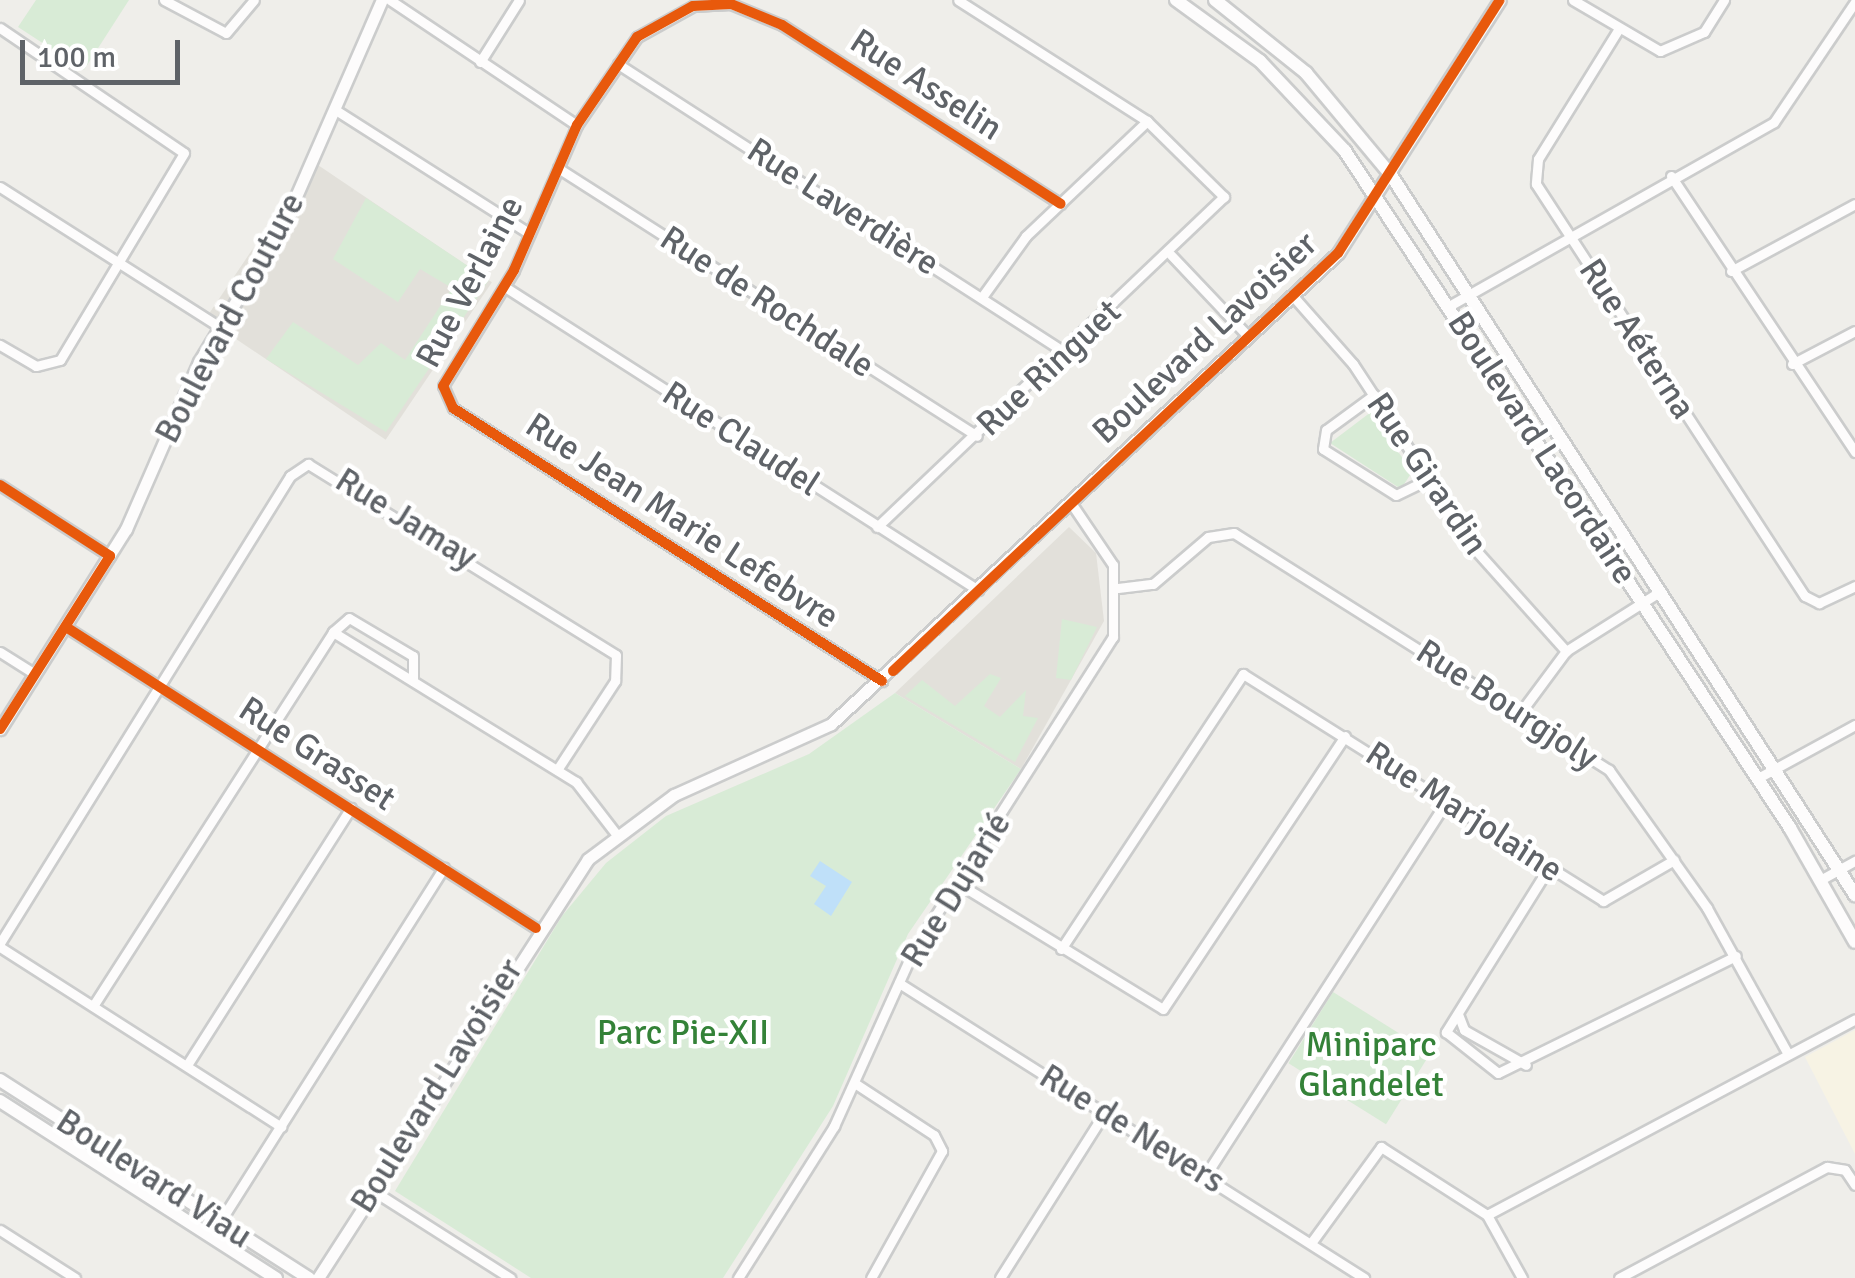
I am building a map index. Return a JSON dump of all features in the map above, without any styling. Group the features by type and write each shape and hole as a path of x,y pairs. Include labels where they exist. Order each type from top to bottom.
{"main road":[{"name":"Boulevard Lacordaire","path":"1176,0 1293,90 1378,196 1758,778 1822,879 1855,942"},
{"name":"Boulevard Lacordaire","path":"1215,0 1306,74 1390,175 1776,767 1855,895"},
{"name":"Boulevard Viau","path":"0,1080 309,1278"},
{"name":"Boulevard Viau","path":"0,1101 276,1278"}],"street":[{"path":"164,0 226,33 254,0"},
{"name":"Boulevard Couture","path":"0,729 110,556 221,328 266,259 382,0"},
{"path":"390,0 577,125"},
{"path":"480,62 520,0"},
{"path":"958,0 1147,121 1061,204 982,297"},
{"name":"Boulevard Lavoisier","path":"318,1278 536,928 616,834 674,795 816,733 882,682 1338,253 1500,0"},
{"path":"1573,0 1647,48 1667,51 1698,36 1724,0"},
{"name":"Rue Asselin","path":"577,125 618,64 674,12 712,2 757,12 1061,204"},
{"path":"1449,306 1567,232 1782,116 1855,2"},
{"path":"0,28 181,146 181,168 60,360 36,366 0,345"},
{"name":"Rue Aéterna","path":"1618,30 1533,172 1567,232 1809,600 1855,586"},
{"name":"Rue Laverdière","path":"618,64 1066,353"},
{"path":"334,110 530,234"},
{"name":"Rue Ringuet","path":"877,526 1219,208 1218,184 1147,121"},
{"name":"Rue Verlaine","path":"453,408 446,379 505,286 577,125"},
{"name":"Rue de Rochdale","path":"558,168 976,436"},
{"path":"1672,176 1792,364 1855,452"},
{"path":"0,187 221,328"},
{"path":"1731,271 1855,204"},
{"path":"1170,254 1247,335"},
{"name":"Rue Claudel","path":"505,286 978,590"},
{"name":"Rue Girardin","path":"1292,294 1374,395 1473,547 1566,651"},
{"path":"1792,364 1855,331"},
{"path":"1374,395 1326,430 1323,449 1396,496 1427,480"},
{"name":"Rue Jean Marie Lefebvre","path":"453,408 882,682"},
{"name":"Rue Jamay","path":"163,688 290,476 318,464 616,656 615,682 557,770"},
{"path":"0,485 110,556"},
{"path":"1071,503 1098,534 1118,588"},
{"name":"Rue Bourgjoly","path":"1118,588 1153,584 1208,537 1234,533 1618,776 1736,956 1788,1054"},
{"name":"Rue Dujarié","path":"738,1278 856,1084 899,983 1106,654 1118,588"},
{"path":"1520,713 1566,651 1660,590"},
{"path":"93,1006 333,632 349,618 414,656 413,682"},
{"name":"Rue Grasset","path":"66,627 536,928"},
{"path":"333,632 557,770 616,834"},
{"path":"0,652 35,674"},
{"name":"Rue Marjolaine","path":"1060,949 1232,682 1256,679 1608,902 1674,860"},
{"path":"163,688 0,945 282,1126"},
{"path":"1758,778 1855,725"},
{"path":"960,884 1149,1005 1175,1000 1346,736"},
{"path":"1206,1176 1446,802"},
{"path":"187,1066 351,808"},
{"path":"1822,879 1855,861"},
{"path":"1549,867 1446,1032 1452,1044 1502,1074 1528,1065 1736,956"},
{"path":"211,1236 444,868"},
{"name":"Rue de Nevers","path":"899,983 1364,1278"},
{"path":"1458,1011 1464,1030 1528,1065"},
{"path":"1487,1214 1855,1019"},
{"path":"856,1084 934,1135 942,1151 870,1278"},
{"path":"1000,1278 1106,1112"},
{"path":"1311,1243 1380,1148 1487,1214 1522,1278"},
{"path":"1619,1278 1827,1168 1845,1170 1855,1186"},
{"path":"372,1190 510,1278"},
{"path":"0,1230 74,1278"}],"shaded area":[{"path":"312,161 492,282 386,440 206,319"},
{"path":"1069,527 1096,553 1104,621 1021,769 895,693"},
{"path":"1855,1030 1855,1154 1805,1057"}],"green space":[{"path":"36,0 129,0 84,70 18,27"},
{"path":"366,198 489,280 386,432 266,359 293,322 358,365 381,343 405,360 452,288 420,269 398,302 333,259"},
{"path":"1371,412 1412,472 1401,489 1330,443"},
{"path":"1062,619 1097,627 1071,680 1056,678"},
{"path":"990,674 1001,678 984,706 1000,717 1026,690 1023,716 1038,718 1015,762 905,696 922,680 955,706"},
{"name":"Parc Pie-XII","path":"895,693 1021,769 908,934 833,1106 723,1278 531,1278 395,1191 562,916 606,863 666,816 809,754"},
{"name":"Miniparc Glandelet","path":"1333,992 1431,1053 1386,1124 1288,1063"}],"water":[{"path":"820,861 852,882 831,916 814,904 826,886 810,876"}],"cycle path":[{"path":"893,671 1338,253 1500,0"},
{"path":"882,681 453,408 443,386 514,270 577,125 637,37 693,6 731,4 782,25 1061,204"},
{"path":"0,485 110,556 0,729"},
{"path":"66,627 536,928"}]}
